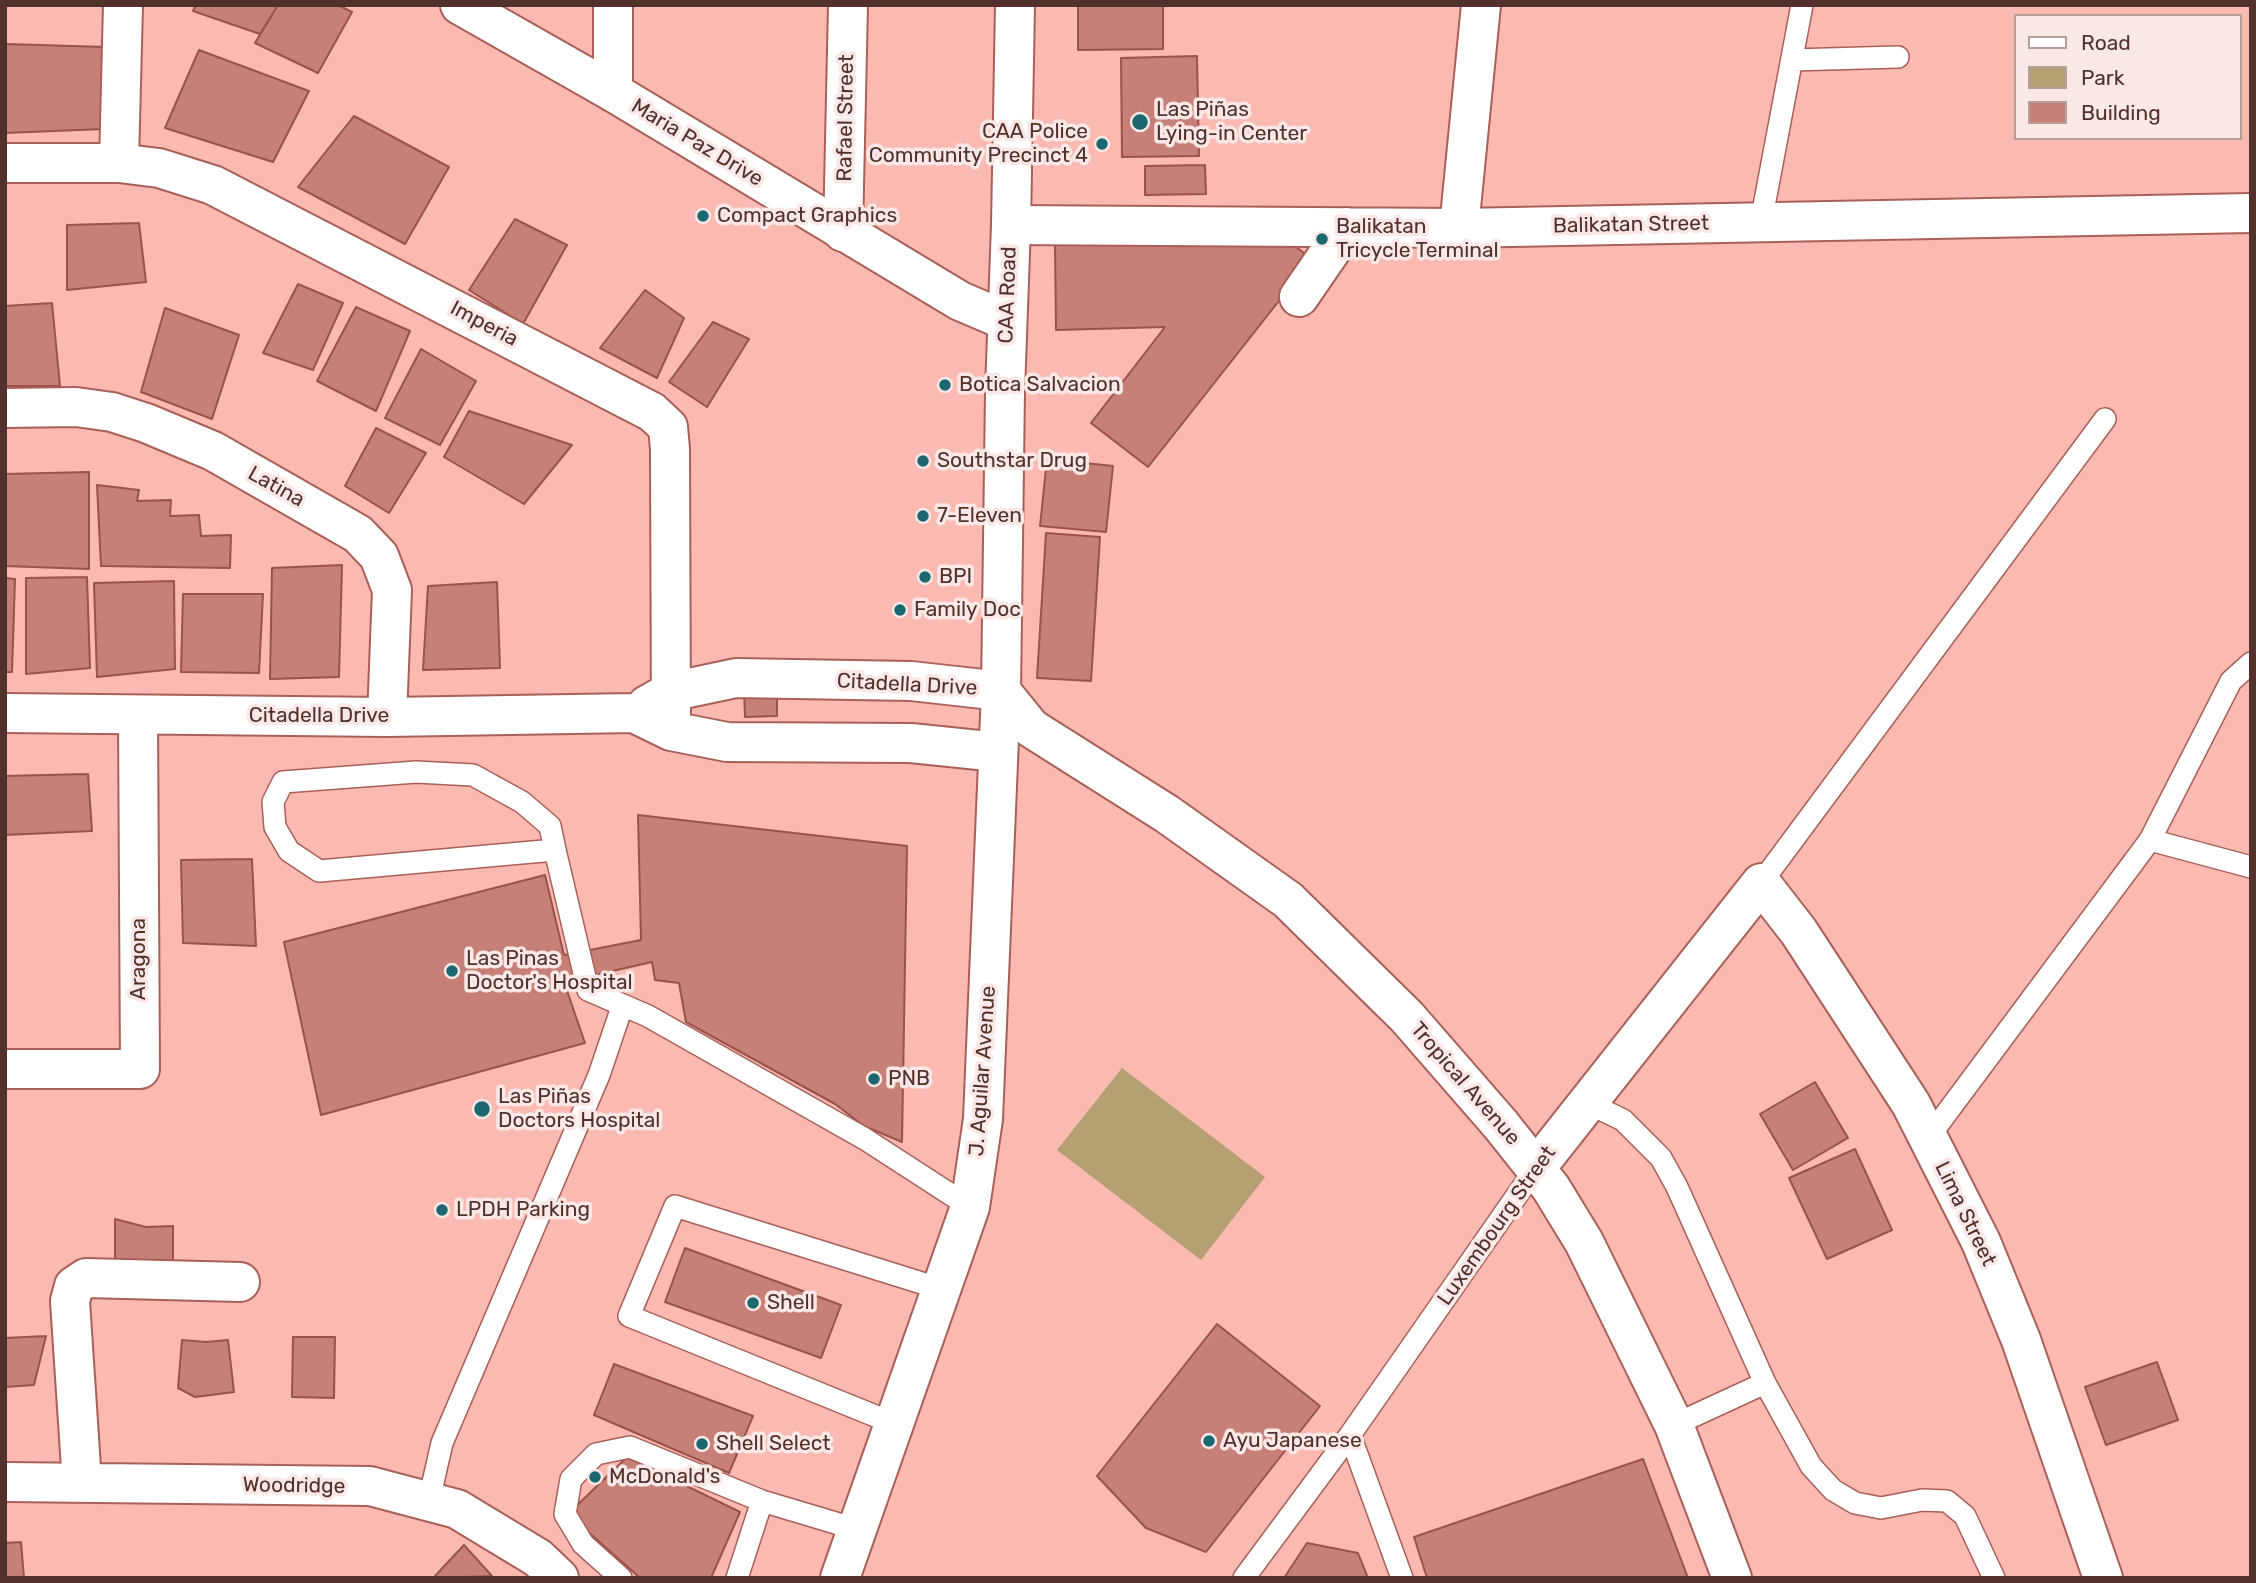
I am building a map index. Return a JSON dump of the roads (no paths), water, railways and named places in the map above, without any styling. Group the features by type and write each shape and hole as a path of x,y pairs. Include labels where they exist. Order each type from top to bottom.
{"street":[{"path":"119,163 123,5"},
{"name":"Maria Paz Drive","path":"460,5 613,92 960,301 1007,321"},
{"path":"613,5 613,92"},
{"name":"Rafael Street","path":"844,232 848,5"},
{"name":"CAA Road","path":"998,752 1015,5"},
{"path":"1459,228 1481,5"},
{"name":"Imperia","path":"5,163 119,163 159,168 213,185 652,412 668,427 670,449 671,731"},
{"name":"Balikatan Street","path":"1011,225 1459,228 2251,213"},
{"path":"1299,297 1347,227"},
{"name":"Latina","path":"5,408 76,407 112,412 146,423 213,451 358,534 379,556 392,590 387,717"},
{"name":"Citadella Drive","path":"634,713 670,692 736,678 911,681 1001,691"},
{"name":"Citadella Drive","path":"810,741 813,680"},
{"name":"Tropical Avenue","path":"1001,691 1031,728 1167,814 1287,900 1407,1017 1461,1076 1551,1188 1584,1242 1674,1425 1732,1578"},
{"name":"Citadella Drive","path":"5,713 387,717 634,713 671,731 727,742 911,743 998,752"},
{"name":"Aragona","path":"5,1069 140,1069 138,716"},
{"path":"998,752 1031,728"},
{"name":"J. Aguilar Avenue","path":"840,1578 970,1207 983,1119 998,752"},
{"name":"Luxembourg Street","path":"1536,1168 1760,883"},
{"name":"Lima Street","path":"1760,883 1799,932 1911,1104 1981,1242 2021,1340 2103,1578"},
{"path":"82,1483 70,1301 74,1286 86,1278 240,1282"},
{"name":"Woodridge","path":"5,1482 370,1486 457,1509 538,1558 559,1578"}],"lane":[{"path":"1761,222 1802,5"},
{"path":"1792,60 1898,57"},
{"path":"1760,883 2105,419"},
{"path":"1928,1138 2150,840 2231,681 2251,663"},
{"path":"555,850 318,871 289,851 275,827 273,802 283,782 416,772 473,775 522,802 550,826 588,990 648,1016 883,1149 970,1207"},
{"path":"2150,840 2251,867"},
{"path":"429,1500 442,1443 599,1074 622,1007"},
{"path":"1588,1103 1623,1120 1661,1158 1677,1187 1765,1384 1811,1466 1833,1490 1855,1503 1881,1508 1922,1500 1947,1501 1965,1516 1994,1578"},
{"name":"Luxembourg Street","path":"1244,1578 1350,1435 1536,1168"},
{"path":"895,1424 629,1317 675,1206 942,1289"},
{"path":"1674,1425 1765,1384"},
{"path":"1350,1435 1402,1578"},
{"path":"621,1578 583,1544 565,1514 571,1479 596,1454 630,1447 762,1501 859,1530"},
{"path":"737,1578 762,1501"}],"place":[{"name":"Las Piñas Lying-in Center","path":"1140,122"},
{"name":"CAA Police Community Precinct 4","path":"1102,144"},
{"name":"Compact Graphics","path":"703,216"},
{"name":"Balikatan Tricycle Terminal","path":"1322,239"},
{"name":"Botica Salvacion","path":"945,385"},
{"name":"Southstar Drug","path":"923,461"},
{"name":"7-Eleven","path":"923,516"},
{"name":"BPI","path":"925,577"},
{"name":"Family Doc","path":"900,610"},
{"name":"Las Pinas Doctor's Hospital","path":"452,971"},
{"name":"PNB","path":"874,1079"},
{"name":"Las Piñas Doctors Hospital","path":"482,1109"},
{"name":"LPDH Parking","path":"442,1210"},
{"name":"Shell","path":"753,1303"},
{"name":"Ayu Japanese","path":"1209,1441"},
{"name":"Shell Select","path":"702,1444"},
{"name":"McDonald's","path":"595,1477"}]}
